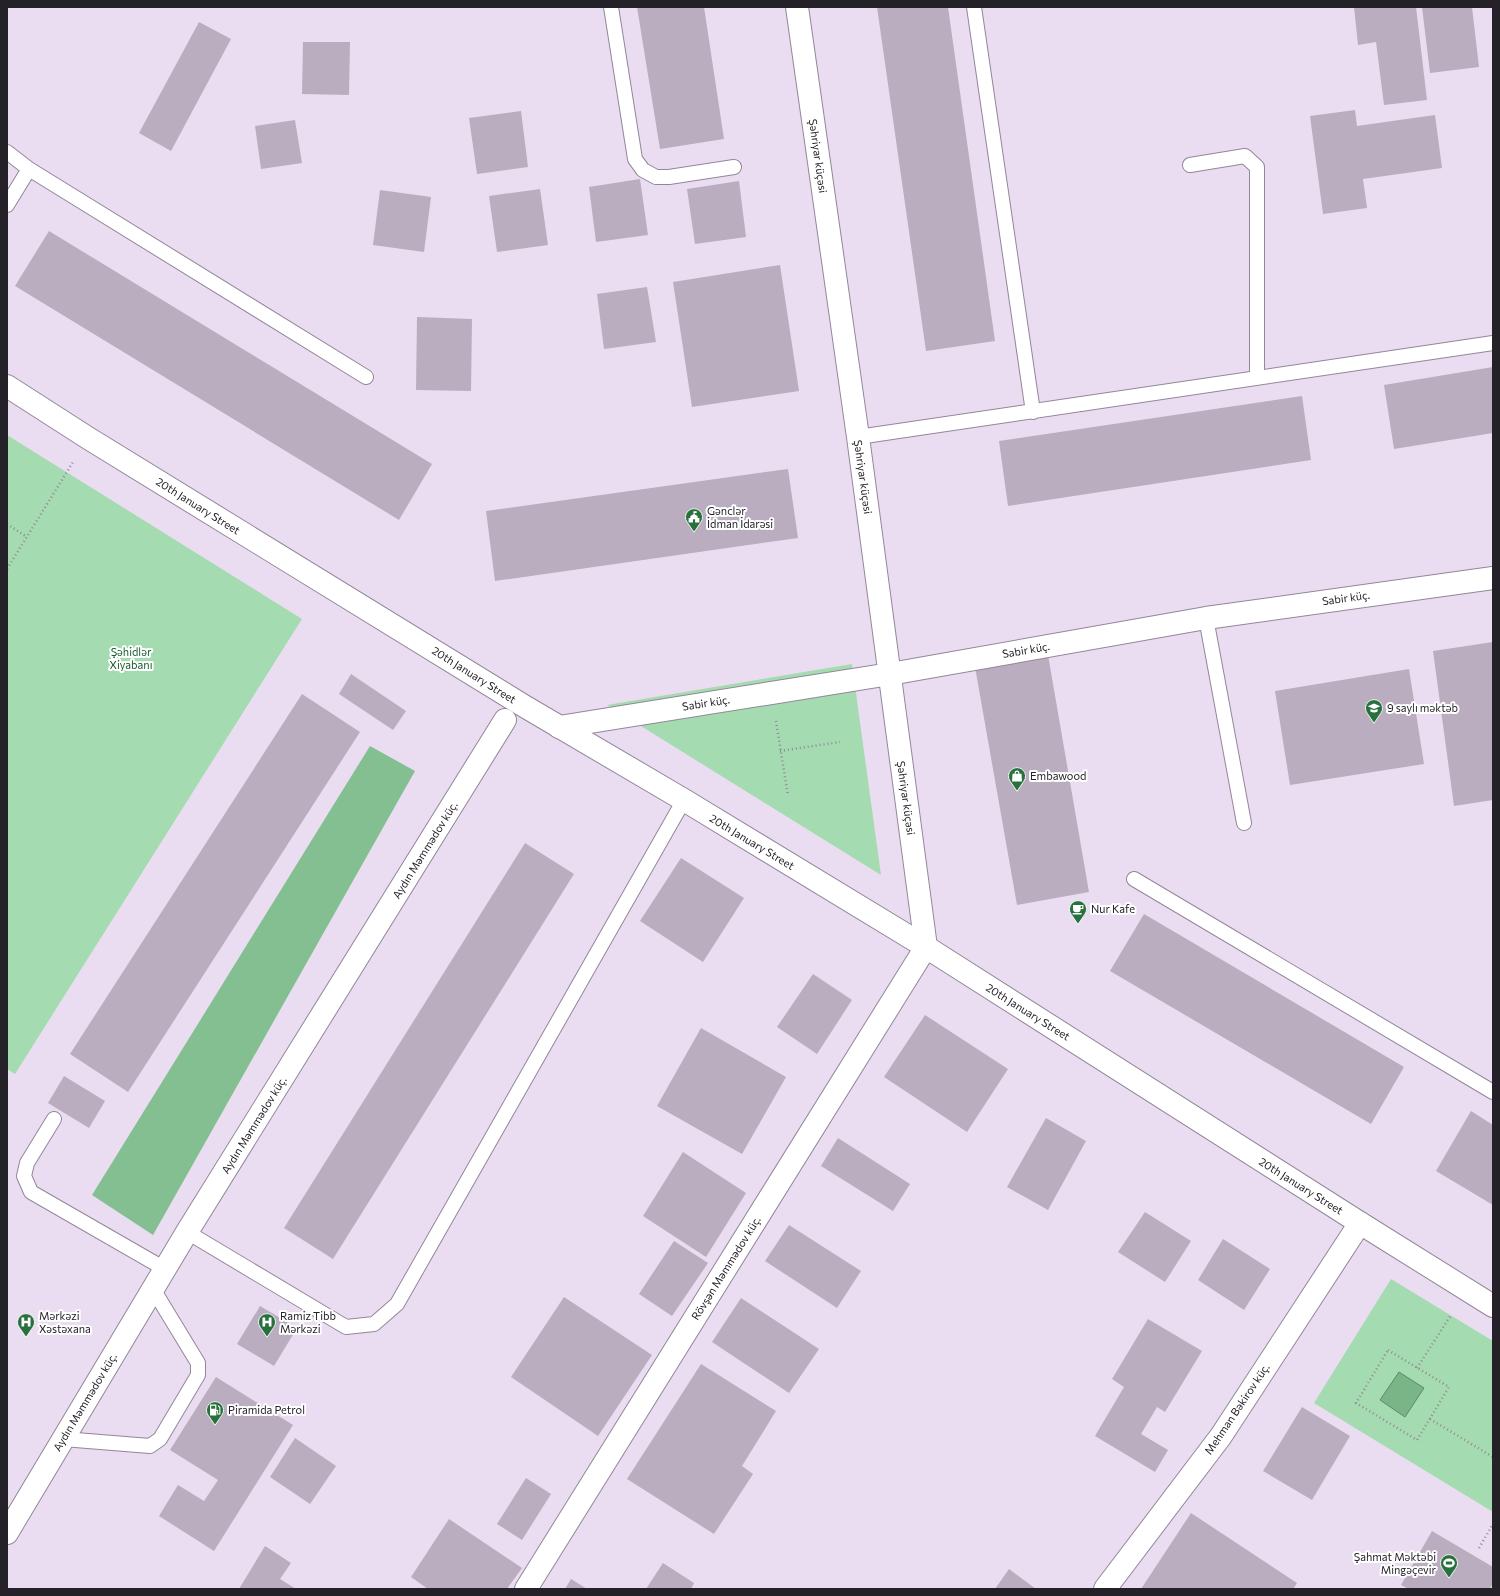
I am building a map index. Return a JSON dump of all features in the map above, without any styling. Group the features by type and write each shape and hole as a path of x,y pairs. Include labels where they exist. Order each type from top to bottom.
{"street":[{"name":"Şəhriyar küçəsi","path":"796,7 858,438 926,947"},
{"name":"20th January Street","path":"7,386 88,438 559,727 684,800 926,947 1493,1306"},
{"name":"Sabir küç.","path":"559,727 890,674 1206,618 1493,578"},
{"name":"Aydın Məmmədov küç.","path":"7,1533 187,1232 506,720"},
{"name":"Rövşən Məmmədov küç.","path":"526,1589 926,947"},
{"name":"Mehman Bəkirov küç.","path":"1105,1589 1221,1436 1360,1223"}],"lane":[{"path":"611,7 636,158 643,170 656,177 669,177 734,167"},
{"path":"974,7 1033,412"},
{"path":"7,152 30,169 366,377"},
{"path":"1190,165 1245,156 1257,166 1257,378"},
{"path":"7,205 30,169"},
{"path":"858,438 1493,343"},
{"path":"1206,618 1244,823"},
{"path":"187,1232 346,1328 374,1324 380,1319 397,1304 684,800"},
{"path":"1134,879 1493,1092"},
{"path":"54,1119 27,1163 24,1176 31,1192 165,1269"},
{"path":"63,1439 150,1446 160,1439 198,1375 198,1363 153,1289"}],"path":[{"path":"7,569 88,438"},
{"path":"7,524 27,537"},
{"path":"772,692 788,796"},
{"path":"780,751 840,742"},
{"path":"1417,1368 1451,1315"},
{"path":"1388,1350 1449,1387 1430,1419 1417,1440 1356,1403 1388,1350"},
{"path":"1430,1419 1493,1457"},
{"path":"1479,1548 1493,1524"}],"green space":[{"name":"Şəhidlər Xiyabanı","path":"7,435 302,619 15,1074 7,1069"},
{"path":"852,664 881,875 607,705"},
{"path":"1391,1279 1493,1341 1493,1512 1314,1403"}],"shaded area":[{"path":"370,746 415,771 153,1235 92,1195"},
{"path":"1399,1372 1424,1388 1405,1417 1380,1400"}],"building":[{"path":"637,7 704,7 724,139 660,149"},
{"path":"877,7 948,7 995,341 926,351"},
{"path":"1354,7 1416,7 1427,100 1384,105 1376,42 1358,45"},
{"path":"1422,7 1472,7 1479,67 1430,73"},
{"path":"199,22 231,39 171,151 139,133"},
{"path":"303,42 350,42 349,95 302,94"},
{"path":"1355,110 1357,126 1435,115 1442,168 1363,179 1367,208 1323,214 1310,116"},
{"path":"521,111 528,167 477,174 469,118"},
{"path":"295,120 302,163 261,169 255,126"},
{"path":"640,179 648,235 596,242 589,187"},
{"path":"739,181 746,237 695,244 687,189"},
{"path":"540,189 548,245 497,252 489,196"},
{"path":"380,190 431,197 424,252 373,245"},
{"path":"49,231 432,464 399,520 15,286"},
{"path":"780,265 799,391 692,407 673,282"},
{"path":"647,287 656,342 604,349 597,294"},
{"path":"417,317 472,319 471,391 416,390"},
{"path":"1493,367 1493,433 1394,449 1384,385"},
{"path":"1302,396 1311,460 1008,506 999,441"},
{"path":"788,469 798,538 495,581 486,511"},
{"path":"1493,642 1493,800 1454,806 1433,651"},
{"path":"1048,655 1089,892 1017,905 975,667"},
{"path":"1409,669 1424,764 1290,785 1275,691"},
{"path":"351,674 406,711 393,730 339,694"},
{"path":"302,694 360,732 128,1092 70,1054"},
{"path":"525,843 574,874 333,1259 284,1228"},
{"path":"681,858 744,898 703,962 640,921"},
{"path":"1144,914 1404,1067 1371,1124 1110,971"},
{"path":"813,974 852,1000 817,1054 777,1027"},
{"path":"925,1015 1008,1069 967,1132 884,1077"},
{"path":"701,1028 786,1077 742,1154 657,1106"},
{"path":"64,1076 105,1101 89,1128 48,1103"},
{"path":"1471,1111 1493,1125 1493,1205 1436,1171"},
{"path":"1046,1118 1086,1141 1048,1210 1007,1187"},
{"path":"838,1138 910,1184 893,1211 821,1166"},
{"path":"683,1152 746,1193 706,1257 643,1216"},
{"path":"1145,1212 1191,1241 1165,1282 1118,1252"},
{"path":"789,1225 861,1271 837,1308 765,1261"},
{"path":"1223,1239 1270,1269 1244,1310 1198,1280"},
{"path":"674,1241 708,1263 672,1316 639,1294"},
{"path":"564,1297 652,1355 598,1436 511,1377"},
{"path":"741,1298 819,1349 789,1393 712,1342"},
{"path":"260,1306 297,1328 274,1366 237,1344"},
{"path":"1148,1319 1202,1351 1165,1412 1157,1407 1141,1434 1168,1450 1155,1472 1095,1436 1124,1387 1112,1379"},
{"path":"701,1364 776,1411 742,1466 753,1474 714,1534 627,1479"},
{"path":"216,1377 293,1425 214,1551 159,1516 178,1485 204,1501 218,1480 170,1450"},
{"path":"1302,1407 1350,1436 1312,1500 1263,1471"},
{"path":"295,1438 336,1466 310,1504 270,1477"},
{"path":"526,1478 551,1494 522,1540 497,1524"},
{"path":"1191,1513 1297,1583 1293,1589 1141,1589"},
{"path":"449,1519 522,1568 507,1589 428,1589 411,1577"},
{"path":"1432,1531 1493,1567 1493,1583 1490,1589 1409,1589 1401,1585"},
{"path":"265,1546 291,1563 280,1579 296,1589 239,1589"},
{"path":"663,1563 694,1583 691,1589 646,1589"},
{"path":"1009,1569 1036,1589 995,1589"},
{"path":"571,1579 587,1589 565,1589"}],"place":[{"name":"Gənclər İdman İdarəsi","path":"694,532"},
{"name":"9 saylı məktəb","path":"1374,723"},
{"name":"Embawood","path":"1017,791"},
{"name":"Nur Kafe","path":"1078,924"},
{"name":"Mərkəzi Xəstəxana","path":"26,1337"},
{"name":"Ramiz Tibb Mərkəzi","path":"267,1337"},
{"name":"Piramida Petrol","path":"215,1425"},
{"name":"Şahmat Məktəbi Mingəçevir","path":"1449,1578"}]}
